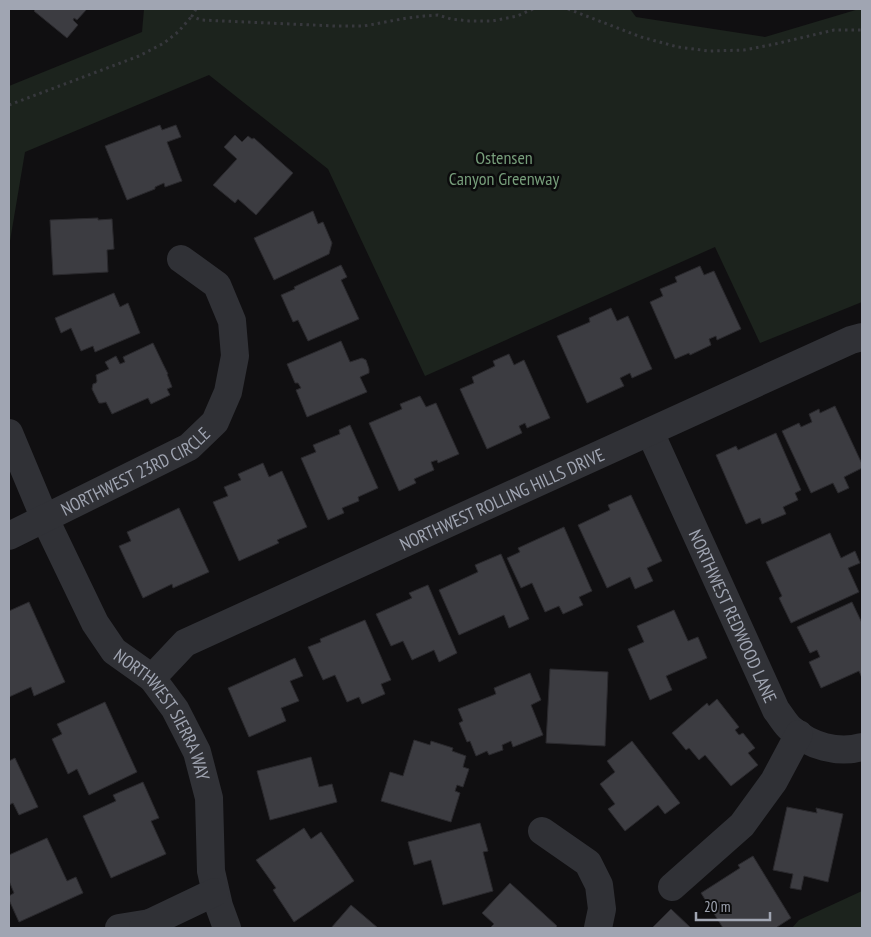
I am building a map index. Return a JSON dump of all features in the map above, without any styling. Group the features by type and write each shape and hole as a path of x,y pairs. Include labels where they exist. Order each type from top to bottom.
{"street":[{"name":"NORTHWEST 23RD CIRCLE","path":"9,536 189,447 215,422 228,392 236,356 232,322 218,285 181,259"},
{"name":"NORTHWEST ROLLING HILLS DRIVE","path":"152,678 185,643 851,340 862,337"},
{"name":"NORTHWEST REDWOOD LANE","path":"650,432 776,710 790,728 810,742 831,749 862,747"},
{"name":"NORTHWEST SIERRA WAY","path":"9,433 45,519 95,623 114,651 152,678 175,710 197,752 209,798 211,871 219,906 227,928"},
{"path":"672,887 742,825 774,781 799,734"},
{"path":"542,831 588,863 599,885 602,909 598,928"},
{"path":"119,928 147,926 216,892"}],"path":[{"path":"9,105 139,56 164,43 178,32 196,9"},
{"path":"192,16 201,20 364,26 424,16 492,21 517,16 533,9"},
{"path":"568,9 641,37 678,47 709,51 744,50 834,30 862,30"}],"green space":[{"name":"Ostensen Canyon Greenway","path":"144,9 630,9 636,17 765,37 862,9 862,302 760,343 715,247 425,376 328,169 209,75 25,152 9,247 9,86 142,32"},
{"path":"862,891 862,928 792,928 799,920"}],"building":[{"path":"36,9 87,9 77,20 74,18 73,20 78,25 67,38 34,11"},
{"path":"160,125 162,130 176,125 181,137 167,142 182,181 165,187 164,183 155,187 155,189 127,200 105,146"},
{"path":"235,135 242,142 248,136 252,139 254,138 293,173 256,215 238,199 235,203 213,185 237,159 224,147"},
{"path":"313,211 318,224 323,222 332,243 329,254 274,280 254,238"},
{"path":"98,218 98,220 112,219 114,249 107,250 108,272 53,275 50,220"},
{"path":"341,265 347,277 341,280 359,319 308,341 298,320 293,322 281,295"},
{"path":"700,266 704,275 714,271 741,329 717,340 716,336 709,339 711,345 690,355 689,353 675,359 650,302 663,296 660,289 677,282 675,277"},
{"path":"114,293 120,307 128,303 140,333 95,352 93,346 81,351 71,328 61,333 55,318"},
{"path":"611,308 617,321 628,316 652,369 632,378 630,373 620,378 624,386 587,403 557,336 590,322 589,318"},
{"path":"341,341 350,362 362,358 366,360 369,373 360,377 367,392 307,417 296,390 301,388 298,383 295,383 287,364"},
{"path":"153,343 168,374 172,387 167,389 170,395 151,404 148,398 112,414 106,402 99,403 92,389 93,384 97,381 96,375 109,369 105,362 116,356 120,364 125,362 123,357"},
{"path":"509,354 514,365 524,360 550,418 527,428 525,423 519,426 522,433 487,449 460,389 474,383 472,377 495,366 493,361"},
{"path":"420,396 426,407 436,403 459,454 438,463 437,460 431,462 434,470 414,479 416,483 399,491 369,423 402,409 400,404"},
{"path":"835,406 862,464 862,468 844,477 849,488 838,493 833,483 811,493 782,431 799,423 801,427 812,422 809,414 819,409 820,413"},
{"path":"350,425 378,488 358,497 359,501 342,508 344,513 328,520 301,458 316,452 313,445 340,434 339,430"},
{"path":"776,433 801,490 795,493 798,500 783,507 786,514 762,524 760,518 746,524 716,455 736,446 738,450"},
{"path":"263,463 269,477 282,471 307,527 277,540 279,543 239,561 213,502 228,496 224,487 241,480 238,474"},
{"path":"631,495 662,561 647,568 653,581 635,589 630,577 607,588 578,525 610,510 608,505"},
{"path":"179,508 209,572 173,588 172,584 143,598 119,546 131,541 127,532"},
{"path":"564,527 592,591 579,597 583,605 563,614 559,606 545,612 532,583 521,588 507,558 520,552 518,548"},
{"path":"830,533 841,558 855,551 860,563 848,568 859,592 791,623 779,598 782,596 766,562"},
{"path":"501,554 529,619 509,628 504,615 459,635 439,590 478,572 475,565"},
{"path":"428,585 457,653 439,662 434,650 412,660 403,641 391,646 376,614 412,598 409,593"},
{"path":"29,602 65,682 34,696 31,687 9,697 9,611"},
{"path":"852,602 862,623 862,678 859,671 821,688 809,662 820,657 817,650 810,653 797,627"},
{"path":"674,610 688,641 698,637 707,658 666,676 672,690 650,700 628,649 644,642 637,626"},
{"path":"365,620 391,680 381,684 385,694 362,704 359,697 347,702 335,675 323,680 308,647 321,642 320,639"},
{"path":"295,658 303,676 290,681 299,701 281,708 286,721 249,737 228,688"},
{"path":"550,669 608,672 605,746 546,743"},
{"path":"530,673 541,700 531,705 543,735 513,747 511,741 502,745 503,750 489,755 487,751 476,756 470,741 467,742 459,723 463,721 458,709 496,694 494,688"},
{"path":"717,699 739,727 735,730 739,735 743,733 755,748 748,753 758,765 731,786 705,755 699,760 689,748 686,750 672,733 707,703 709,706"},
{"path":"105,702 137,772 89,795 77,769 68,774 52,739 62,734 57,724"},
{"path":"414,740 430,745 431,741 453,748 452,751 466,756 463,767 469,769 463,787 457,785 455,791 460,793 451,822 381,801 390,772 403,776"},
{"path":"632,741 680,803 665,814 658,805 625,831 608,809 615,804 600,784 615,772 607,761"},
{"path":"311,757 319,787 332,784 337,802 270,820 257,771"},
{"path":"15,758 38,807 19,815 13,803 9,805 9,761"},
{"path":"143,782 159,818 151,821 166,854 111,878 83,816 116,801 113,795"},
{"path":"787,807 817,813 816,808 843,814 828,882 804,876 801,890 790,888 793,874 773,870"},
{"path":"480,823 488,851 483,852 493,891 443,905 431,860 414,865 408,842"},
{"path":"304,828 311,839 321,832 354,881 294,922 273,890 276,888 256,860"},
{"path":"47,838 67,881 76,877 83,893 19,922 9,900 9,896 14,893 9,881 9,855"},
{"path":"753,856 791,918 778,928 723,928 701,893 740,868 738,865"},
{"path":"510,883 557,926 555,928 490,928 494,924 482,913"},
{"path":"351,905 378,928 331,928"},
{"path":"671,909 691,928 652,928"}]}
